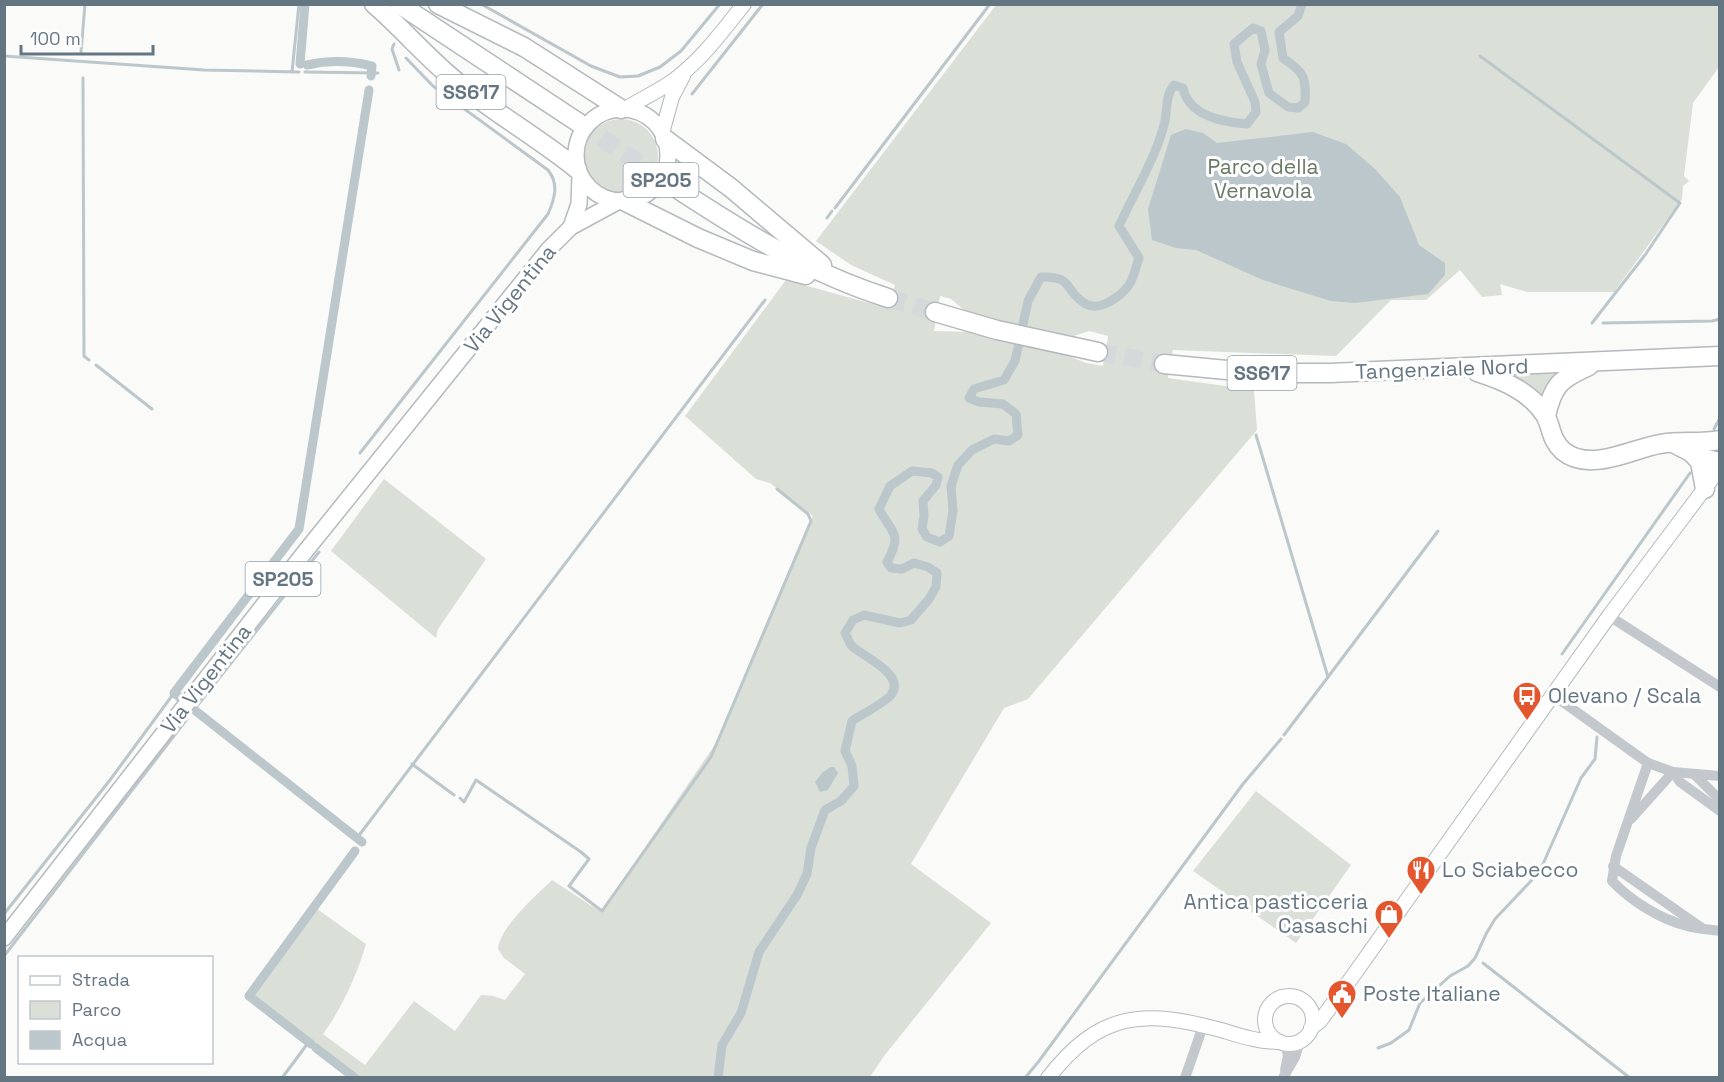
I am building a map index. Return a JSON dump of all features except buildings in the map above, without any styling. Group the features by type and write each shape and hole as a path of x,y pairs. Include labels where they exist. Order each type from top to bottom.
{"highway":[{"name":"SS617","path":"374,4 457,82 508,120 549,146 579,172"},
{"name":"SS617","path":"399,4 579,123"},
{"path":"438,4 524,47 623,109"},
{"path":"664,136 850,286"},
{"path":"673,186 783,255 850,286"},
{"path":"621,201 698,238 753,261 888,298"},
{"path":"935,312 997,330 1098,352"},
{"name":"Tangenziale Nord","path":"1164,364 1258,373 1330,373 1719,356"},
{"path":"1599,362 1566,376 1551,394 1546,416 1551,435 1564,451 1582,459 1598,460 1662,443 1674,443 1696,447 1710,446 1719,455"},
{"path":"1467,368 1505,381 1529,398 1546,416"},
{"path":"1696,447 1719,440"},
{"path":"1696,447 1702,458 1719,462"},
{"path":"1696,447 1705,489"}],"main road":[{"name":"Via Vigentina","path":"571,227 579,204 576,149 579,136 598,116 623,109"},
{"name":"SP205","path":"623,109 646,116 664,136"},
{"name":"Via Vigentina","path":"4,938 304,553 549,249 571,227 621,201 642,197 660,182 668,160 664,136"},
{"name":"SP205","path":"579,172 585,184 598,195 621,201"}],"street":[{"name":"Via Vigentina","path":"623,109 671,82 686,70 718,38 744,4"},
{"name":"Via Vigentina","path":"664,136 672,97 686,70"},
{"path":"1311,1028 1317,1025 1340,994 1609,616 1719,468"},
{"path":"1609,616 1719,687"},
{"path":"1553,695 1648,763 1673,772 1719,776"},
{"path":"1648,763 1613,866 1612,881 1635,901 1670,921 1689,927 1719,931"},
{"path":"1673,772 1680,782 1719,811"},
{"path":"1627,823 1673,772"},
{"path":"1695,775 1719,800"},
{"path":"1613,866 1702,928"},
{"path":"1306,1004 1321,1002 1340,994"},
{"path":"1292,996 1306,1004 1312,1014 1311,1028 1300,1041 1295,1057 1283,1077 1288,1062 1282,1043 1269,1034 1265,1020 1268,1008 1280,998 1292,996"},
{"path":"1053,1076 1076,1046 1087,1038 1102,1028 1141,1017 1203,1026 1266,1042 1300,1041"},
{"path":"1228,1033 1255,1029 1265,1020"},
{"path":"1185,1077 1203,1026"}],"green space":[{"name":"Parco della Vernavola","path":"996,5 1719,5 1719,67 1693,103 1684,176 1689,181 1683,186 1682,199 1614,292 1527,292 1500,284 1502,295 1482,297 1460,270 1426,300 1391,300 1336,356 1173,350 1168,378 1254,390 1257,430 1028,699 1004,708 911,864 991,923 884,1056 870,1077 356,1077 246,996 313,906 366,944 348,991 323,1034 365,1065 414,1001 455,1031 481,995 505,1000 525,974 504,958 498,949 505,930 520,912 552,880 601,912 716,743 813,516 770,483 756,479 685,416 786,280 887,308 895,285 851,265 816,241","holes":["940,296 951,299 971,316 1065,339 1089,331 1108,336 1103,366 1086,363 1064,354 970,332 934,331"]},
{"path":"621,119 635,122 647,130 655,142 658,156 655,170 647,182 635,190 621,193 607,190 595,182 587,170 584,156 587,142 595,130 607,122"},
{"path":"1562,370 1544,403 1505,373"},
{"path":"384,479 486,559 438,629 436,638 331,551"},
{"path":"1256,791 1351,865 1296,943 1193,871"}],"water":[{"path":"1186,129 1203,133 1217,143 1313,132 1346,144 1375,169 1400,197 1419,245 1445,263 1445,275 1428,294 1355,303 1331,301 1263,280 1196,250 1176,248 1152,240 1148,209 1171,135"},
{"path":"834,767 838,773 828,790 820,792 815,782 823,772"}],"waterway":[{"path":"81,52 85,4"},
{"path":"292,72 299,4"},
{"path":"300,64 305,4"},
{"path":"481,4 591,66 620,77 638,76 660,67 681,51 720,4"},
{"path":"692,94 763,4"},
{"path":"835,208 990,4"},
{"path":"718,1078 722,1045 741,1013 759,952 797,895 807,874 811,848 825,810 841,801 854,786 852,766 845,751 852,721 888,698 894,687 893,680 888,673 851,645 845,633 853,620 864,615 900,623 911,620 936,587 937,573 928,567 914,563 902,569 891,568 887,562 895,539 879,509 890,486 912,471 932,473 938,477 936,485 923,501 922,529 927,537 940,542 949,536 953,511 951,486 958,465 972,450 994,439 1009,441 1018,435 1016,414 1003,404 979,402 969,398 974,389 1004,380 1015,361 1028,301 1041,277 1059,279 1068,285 1079,299 1092,306 1110,302 1129,285 1139,258 1119,226 1157,148 1171,89 1174,85 1183,88 1186,98 1192,105 1208,116 1247,124 1256,112 1255,102 1237,62 1234,44 1253,28 1261,31 1265,50 1261,64 1269,93 1288,107 1298,108 1305,102 1303,76 1283,58 1279,32 1298,16 1302,4"},
{"path":"394,44 392,49 399,70"},
{"path":"4,56 204,70 299,72"},
{"path":"1480,56 1680,203 1645,255 1592,323"},
{"path":"360,453 548,214 555,191 554,181 548,170 433,86 406,58"},
{"path":"307,65 332,62 364,64 372,66 371,76"},
{"path":"305,72 378,73"},
{"path":"83,78 84,356 89,360"},
{"path":"181,698 174,693 299,529 369,90"},
{"path":"827,218 832,211"},
{"path":"357,838 765,300"},
{"path":"1603,323 1720,319"},
{"path":"96,365 152,409"},
{"path":"1714,429 1720,418"},
{"path":"1256,435 1328,677 1284,735"},
{"path":"1562,654 1690,473"},
{"path":"460,798 464,802 476,780 581,852 589,859 569,886 602,911 711,757 811,521 808,514 777,489"},
{"path":"1328,677 1438,531"},
{"path":"193,711 319,552"},
{"path":"4,914 110,780 174,693"},
{"path":"192,708 362,842"},
{"path":"4,956 187,719"},
{"path":"1378,1048 1391,1043 1409,1030 1420,1003 1450,976 1468,966 1475,958 1495,919 1530,882 1543,864 1581,778 1595,759 1597,737"},
{"path":"1025,1078 1243,784 1281,739"},
{"path":"412,764 454,795"},
{"path":"311,1044 249,996 355,851"},
{"path":"1483,963 1630,1078"},
{"path":"282,1078 308,1043"},
{"path":"316,1048 355,1078"}],"tunnel":[{"path":"579,123 673,186"},
{"path":"888,298 935,312"},
{"path":"1098,352 1164,364"}],"place":[{"name":"Olevano / Scala","path":"1527,722"},
{"name":"Lo Sciabecco","path":"1421,896"},
{"name":"Antica pasticceria Casaschi","path":"1389,940"},
{"name":"Poste Italiane","path":"1342,1020"}]}
